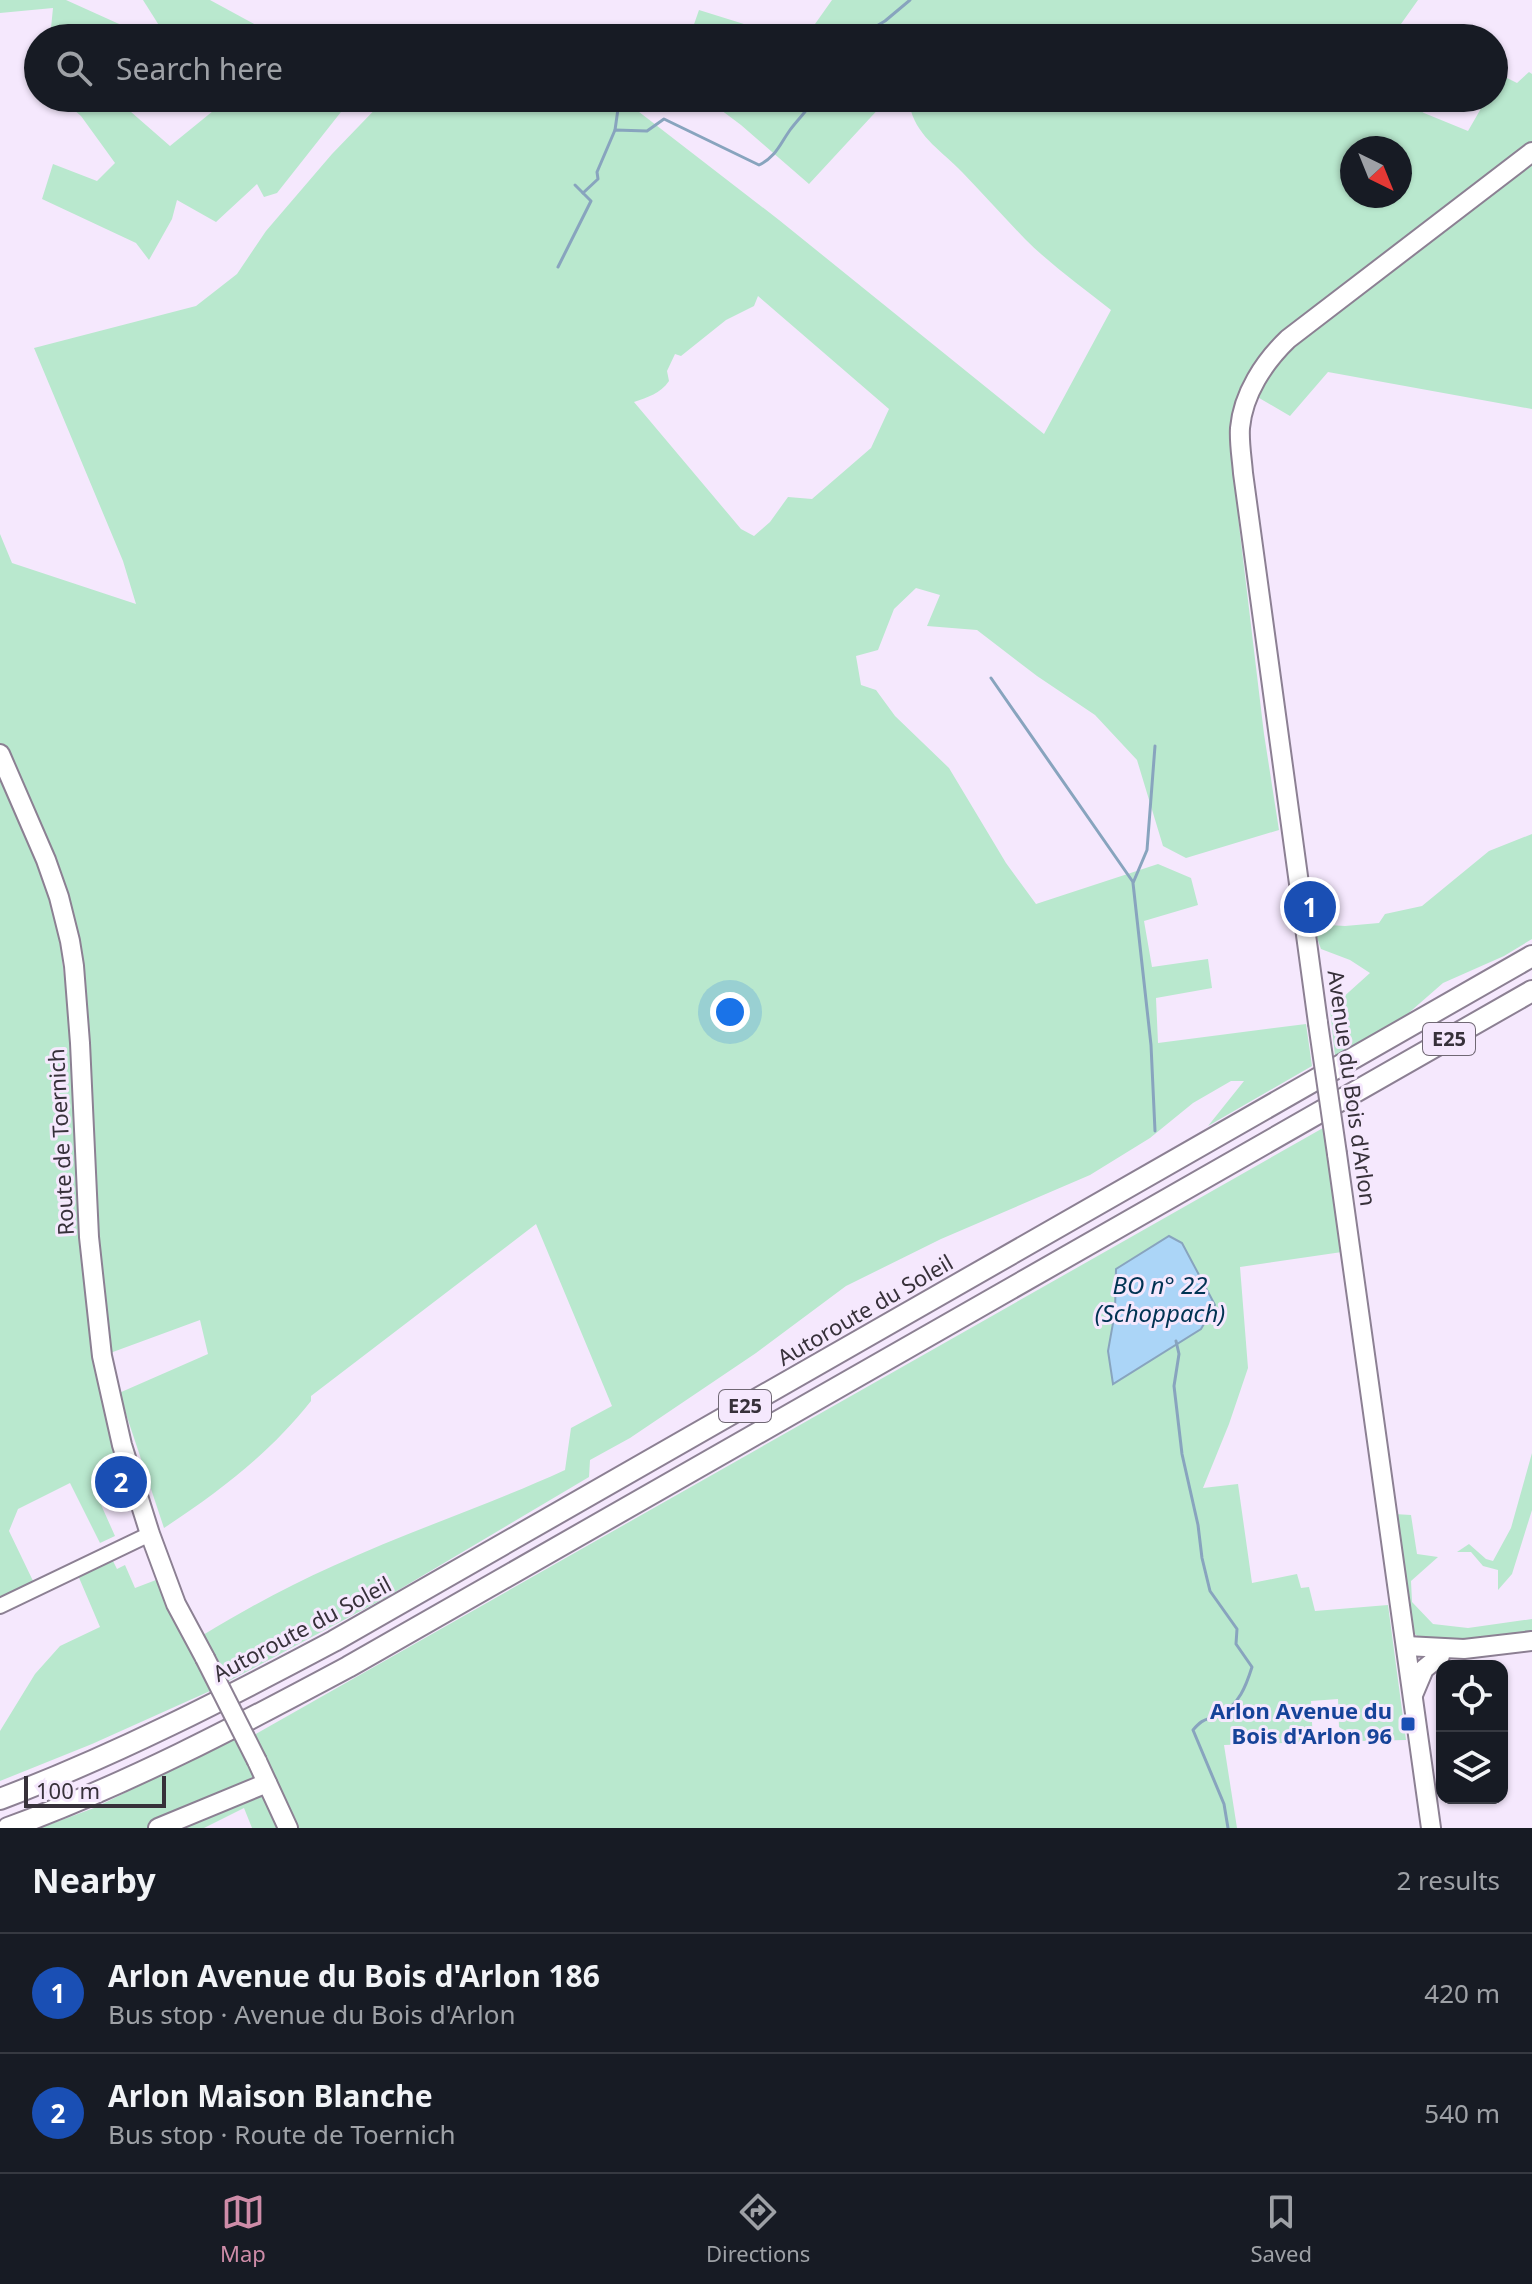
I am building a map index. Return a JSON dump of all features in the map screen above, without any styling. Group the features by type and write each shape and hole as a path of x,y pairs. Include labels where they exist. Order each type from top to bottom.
{"highway":[{"name":"Autoroute du Soleil","path":"0,1799 181,1721 334,1641 1532,956"},
{"name":"E25","path":"8,1828 100,1791 181,1753 348,1667 1532,991"}],"main road":[{"name":"Avenue du Bois d'Arlon","path":"1431,1828 1318,1023 1243,473 1240,428 1246,403 1269,358 1288,339 1532,152"},
{"name":"Route de Toernich","path":"0,754 46,860 70,941 80,1043 89,1237 102,1356 122,1445 176,1604 267,1783"},
{"path":"1406,1651 1464,1649 1532,1641"},
{"path":"1413,1696 1424,1669 1440,1656 1464,1649"},
{"path":"1406,1651 1440,1656"},
{"path":"158,1828 267,1783 288,1828"}],"street":[{"path":"0,1606 150,1534"}],"green space":[{"path":"0,0 66,0 119,24 51,24 53,8 0,13"},
{"path":"143,0 210,0 254,24 158,24"},
{"path":"832,0 1418,0 1401,24 815,24"},
{"path":"699,10 744,24 694,24"},
{"path":"1529,72 1532,74 1532,142 1324,302 1261,355 1243,387 1232,427 1239,525 1279,830 1186,858 1163,846 1137,760 1095,715 977,630 927,626 940,595 916,588 894,609 878,650 856,656 861,685 876,690 895,716 949,768 1006,863 1036,904 1158,864 1191,878 1198,905 1144,921 1152,967 1208,959 1212,988 1156,998 1158,1043 1306,1024 1312,1066 1208,1126 1244,1081 1231,1081 1193,1103 1150,1138 1090,1175 941,1239 846,1286 756,1353 630,1438 590,1460 589,1477 385,1598 229,1681 203,1635 267,1598 333,1566 565,1470 571,1428 612,1406 536,1224 311,1396 311,1401 295,1420 261,1455 224,1486 164,1528 119,1393 208,1354 200,1320 102,1356 85,1139 95,1138 84,967 62,960 68,1004 77,1187 88,1308 96,1368 123,1486 98,1498 115,1536 100,1543 70,1483 18,1509 9,1531 34,1583 0,1600 0,534 12,563 136,604 123,561 34,348 196,306 237,274 266,231 372,112 639,112 779,220 1044,434 1111,310 1025,239 926,137 911,112 1423,112 1468,131 1479,112 1508,112 1508,78 1517,83","holes":["758,296 889,409 871,448 812,499 788,497 770,522 754,536 741,529 634,402 662,389 669,381 667,371 675,354 681,356 726,320 754,306"]},
{"path":"76,112 131,112 170,146 212,112 341,112 277,193 264,197 257,184 216,222 177,200 172,219 149,260 136,243 42,199 53,164 97,181 115,163"},
{"path":"724,112 876,112 809,184 741,125"},
{"path":"1532,161 1532,409 1328,372 1290,416 1254,395 1287,349"},
{"path":"1532,834 1532,939 1504,956 1443,983 1396,1024 1335,1056 1330,1009 1370,973 1350,960 1321,949 1312,924 1345,926 1379,923 1385,914 1422,906 1489,851"},
{"path":"1323,1128 1342,1252 1240,1267 1248,1368 1203,1488 1238,1484 1252,1583 1297,1574 1301,1588 1309,1587 1315,1611 1388,1605 1406,1740 1362,1741 1339,1727 1338,1699 1311,1701 1313,1742 1224,1745 1237,1828 252,1828 244,1808 204,1828 40,1828 94,1808 235,1739 248,1764 264,1757 254,1735","holes":["1169,1236 1108,1351 1115,1312"]},
{"path":"1532,1453 1532,1510 1512,1574 1498,1590 1498,1570 1483,1566 1471,1552 1457,1552 1469,1544 1486,1559 1493,1561 1511,1528"},
{"path":"1394,1514 1411,1515 1417,1554 1438,1557 1411,1581 1412,1602 1433,1624 1468,1628 1532,1619 1532,1632 1442,1641 1420,1638 1411,1630"},
{"path":"111,1557 117,1569 125,1565 135,1588 156,1580 210,1691 0,1781 0,1731 35,1674 60,1646 100,1627 77,1573"}],"water":[{"name":"BO n° 22 (Schoppach)","path":"1169,1236 1182,1243 1215,1305 1201,1329 1113,1384 1108,1351 1115,1312 1116,1269"}],"waterway":[{"path":"880,24 910,0"},
{"path":"615,130 618,112"},
{"path":"558,267 591,201 583,193 598,179 597,172 615,130 647,131 664,119 759,165 774,154 805,112"},
{"path":"575,185 583,193"},
{"path":"991,678 1133,882"},
{"path":"1155,746 1147,850 1133,883 1151,1045 1155,1131"},
{"path":"1176,1341 1179,1354 1174,1386 1182,1454 1202,1558 1210,1591 1237,1629 1236,1644 1252,1667 1244,1688 1232,1706 1203,1721 1193,1730 1224,1804 1228,1828"}],"place":[{"name":"Arlon Avenue du Bois d'Arlon 186","path":"1310,907"},
{"name":"Arlon Maison Blanche","path":"121,1482"},
{"name":"Arlon Avenue du Bois d'Arlon 96","path":"1408,1724"}]}
